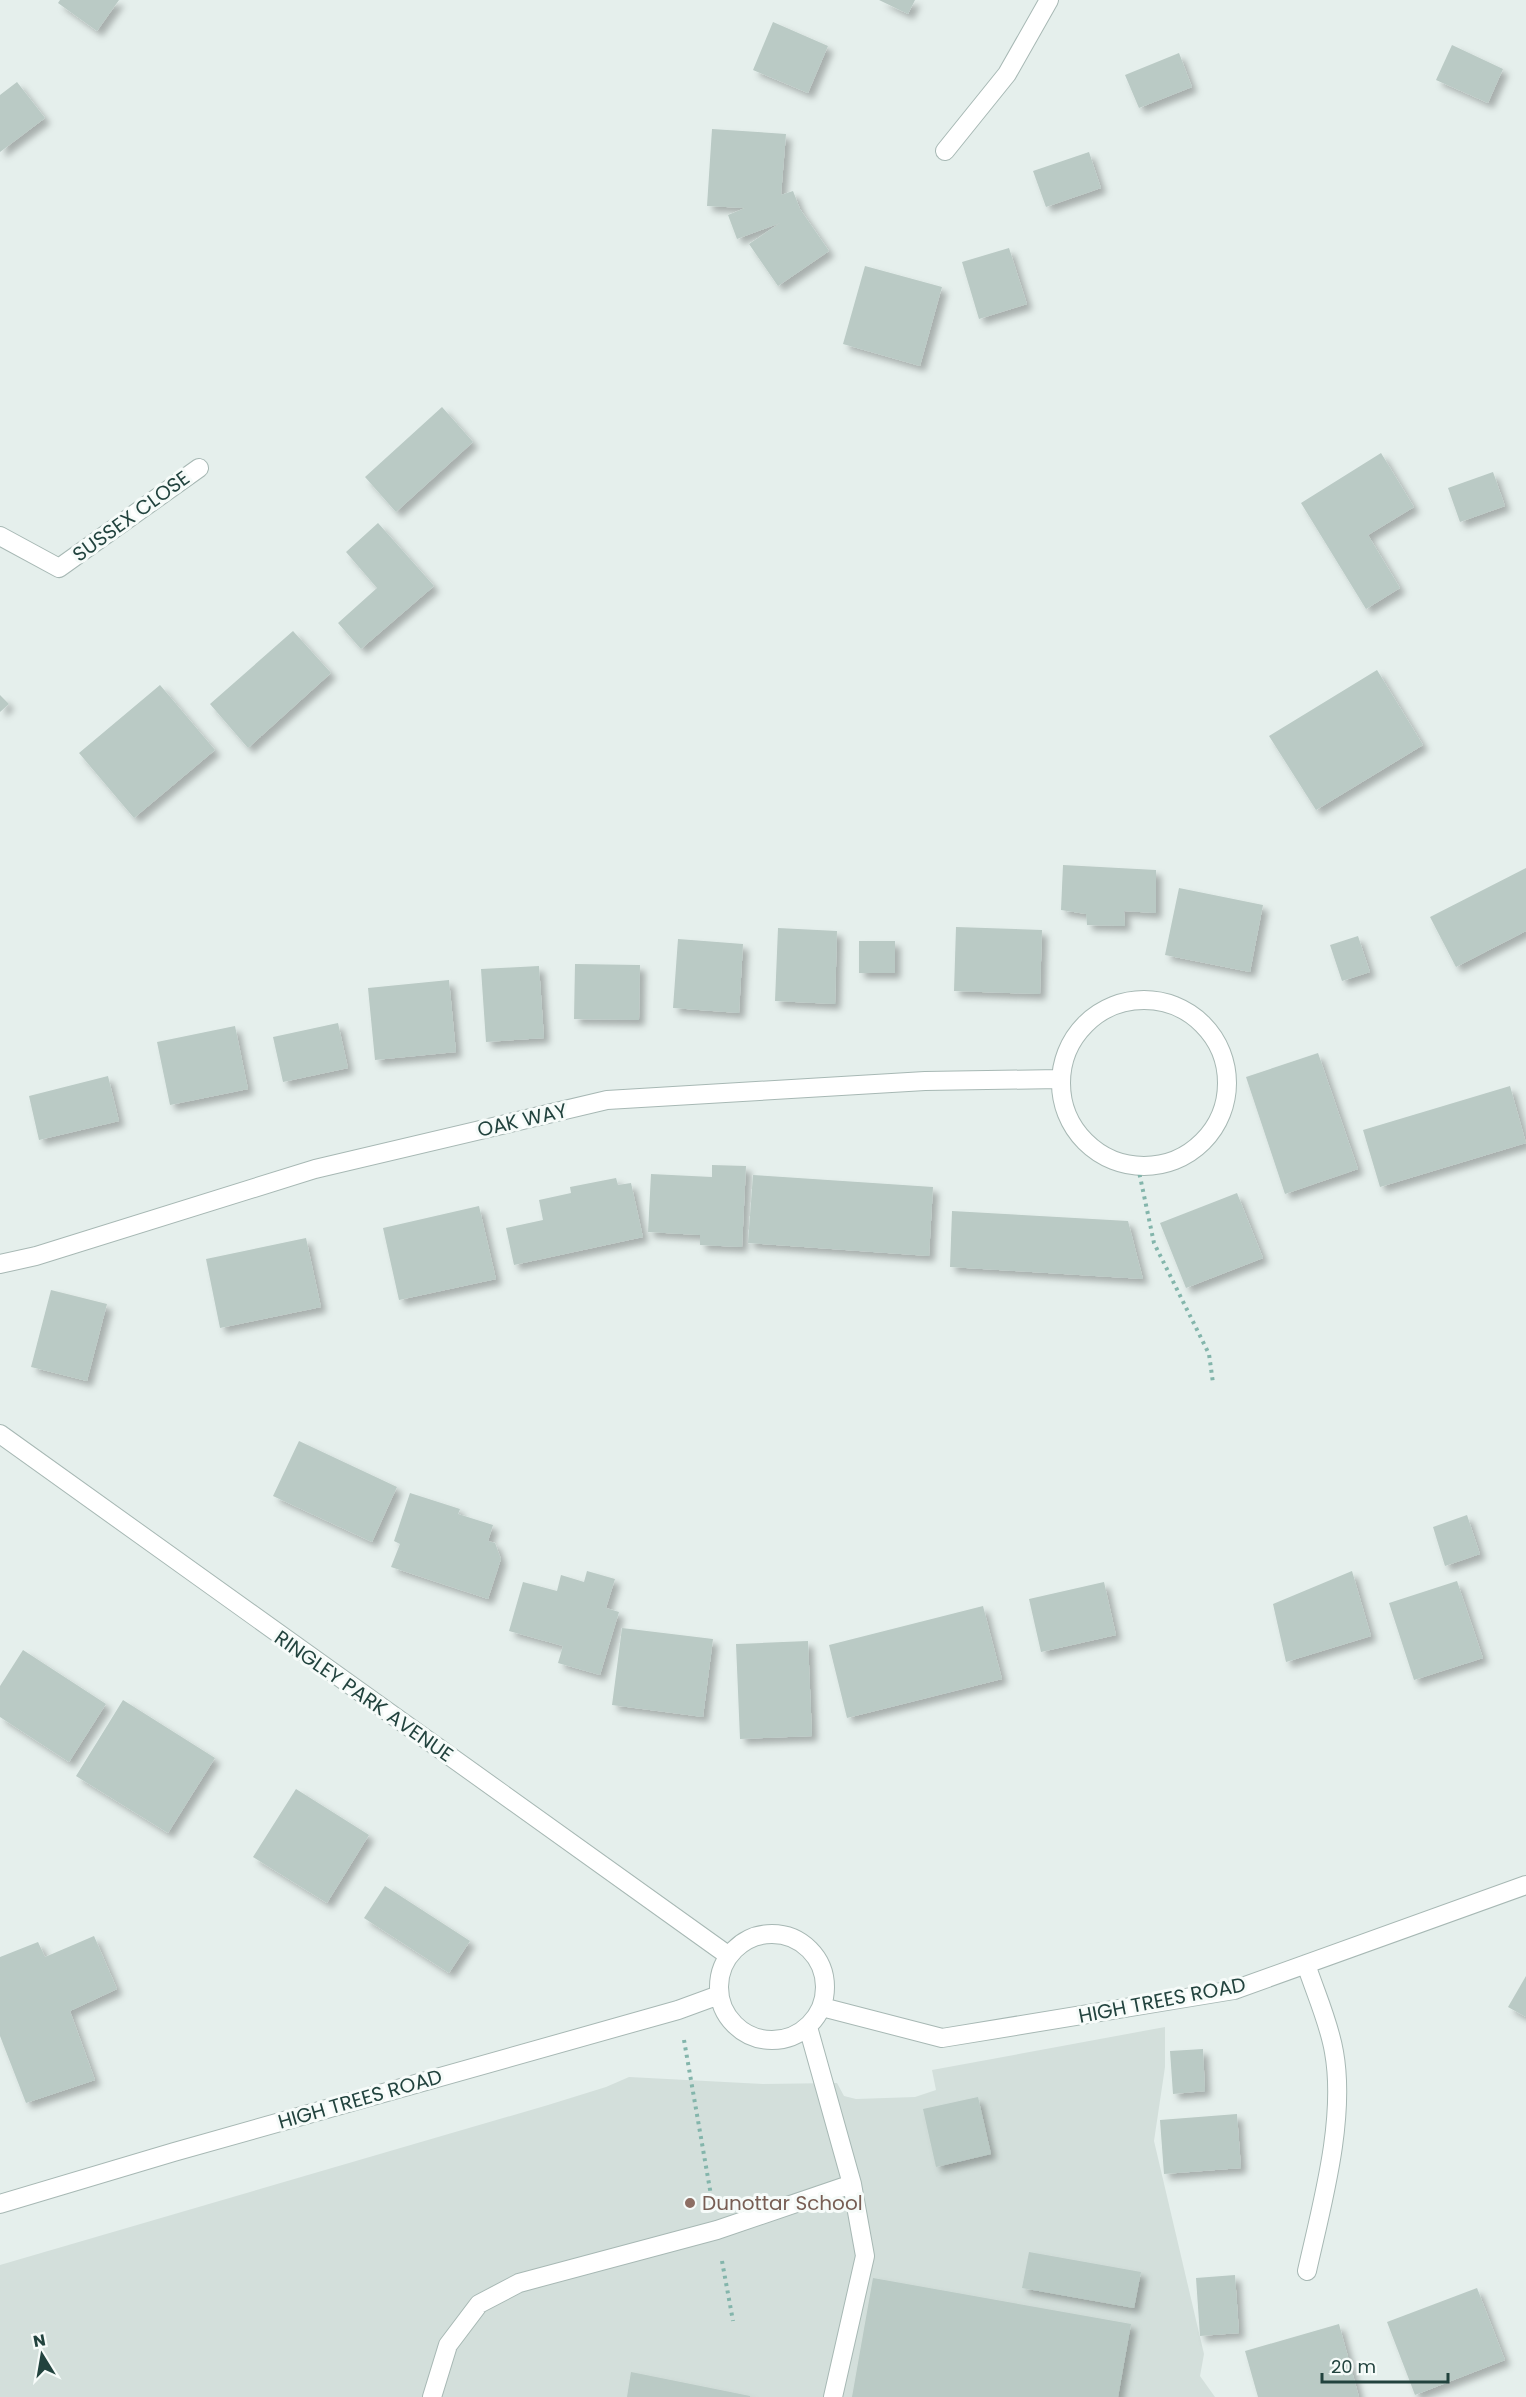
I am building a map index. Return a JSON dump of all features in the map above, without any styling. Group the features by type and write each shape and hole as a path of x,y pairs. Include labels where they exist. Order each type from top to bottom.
{"street":[{"path":"945,151 1007,74 1049,0"},
{"name":"SUSSEX CLOSE","path":"0,536 59,568 199,468"},
{"path":"1131,1000 1160,1000 1186,1010 1208,1028 1223,1053 1228,1080 1224,1109 1211,1134 1191,1153 1164,1164 1138,1167 1113,1161 1090,1148 1073,1128 1062,1104 1060,1079 1066,1050 1082,1027 1104,1009 1131,1000"},
{"name":"OAK WAY","path":"0,1264 36,1256 315,1169 608,1100 925,1081 1060,1079"},
{"name":"RINGLEY PARK AVENUE","path":"0,1434 729,1956"},
{"name":"HIGH TREES ROAD","path":"822,2007 942,2038 1234,1990 1526,1885"},
{"path":"769,1934 793,1938 803,1943 819,1961 826,1984 822,2007 808,2027 783,2039 764,2040 738,2028 726,2013 719,1995 720,1975 729,1956 746,1940 769,1934"},
{"path":"1306,1964 1334,2050 1338,2088 1334,2135 1307,2271"},
{"name":"HIGH TREES ROAD","path":"0,2204 196,2145 678,2010 719,1995"},
{"path":"808,2027 852,2184 865,2256 833,2397"},
{"path":"432,2397 448,2345 479,2304 519,2283 717,2230 852,2184"}],"path":[{"path":"1138,1167 1154,1243 1209,1354 1213,1383"},
{"path":"678,2010 694,2098"}],"shaded area":[{"name":"Dunottar School","path":"1165,2027 1165,2067 1154,2141 1204,2354 1200,2376 1215,2397 0,2397 0,2265 548,2105 606,2087 629,2077 763,2084 837,2083 844,2096 856,2099 915,2097 936,2090 932,2070"}],"building":[{"path":"60,0 119,0 97,31 58,3"},
{"path":"879,0 915,0 908,14"},
{"path":"773,22 828,46 808,93 753,70"},
{"path":"1452,45 1503,69 1488,103 1436,80"},
{"path":"1179,53 1192,87 1139,108 1125,75"},
{"path":"17,82 45,118 0,152 0,95"},
{"path":"712,129 786,134 781,195 793,191 800,209 829,251 778,286 749,244 780,223 737,239 728,215 745,208 707,206"},
{"path":"1089,152 1101,188 1046,207 1033,171"},
{"path":"1009,248 1027,304 979,319 962,262"},
{"path":"865,266 942,287 920,366 843,344"},
{"path":"442,407 473,442 396,512 365,477"},
{"path":"1381,453 1414,507 1368,535 1400,588 1366,609 1301,503"},
{"path":"1493,472 1505,506 1460,522 1448,488"},
{"path":"378,523 434,586 361,649 338,623 377,588 346,552"},
{"path":"293,631 331,673 248,748 210,704"},
{"path":"1377,670 1423,745 1316,810 1269,736"},
{"path":"160,685 215,750 134,818 79,753"},
{"path":"0,695 9,704 0,712"},
{"path":"1063,865 1156,870 1156,913 1124,911 1125,926 1087,925 1086,914 1061,910"},
{"path":"1526,868 1526,931 1456,967 1430,917"},
{"path":"1179,888 1263,905 1250,972 1165,955"},
{"path":"956,927 1042,930 1040,994 954,991"},
{"path":"778,928 837,931 835,1004 775,1001"},
{"path":"1358,936 1370,972 1342,981 1330,945"},
{"path":"678,939 743,944 739,1013 673,1008"},
{"path":"859,941 895,941 895,973 859,973"},
{"path":"575,964 640,965 639,1020 574,1019"},
{"path":"539,966 544,1038 486,1042 481,969"},
{"path":"449,980 456,1052 375,1060 368,988"},
{"path":"338,1023 348,1068 283,1082 273,1037"},
{"path":"235,1026 248,1089 170,1105 157,1042"},
{"path":"1318,1053 1358,1169 1285,1194 1246,1077"},
{"path":"108,1076 119,1121 39,1140 29,1096"},
{"path":"1510,1086 1526,1143 1380,1187 1363,1130"},
{"path":"712,1165 746,1166 742,1247 700,1245 700,1235 648,1232 651,1174 712,1177"},
{"path":"753,1175 933,1187 929,1256 748,1243"},
{"path":"616,1178 618,1185 631,1183 643,1237 514,1265 506,1228 543,1220 539,1200 571,1193 570,1187"},
{"path":"1237,1193 1263,1258 1186,1288 1160,1223"},
{"path":"479,1206 496,1279 399,1300 383,1228"},
{"path":"952,1211 1128,1221 1143,1279 950,1267"},
{"path":"306,1238 321,1307 220,1328 206,1259"},
{"path":"51,1290 107,1304 87,1381 31,1367"},
{"path":"299,1441 397,1487 372,1542 273,1496"},
{"path":"410,1493 460,1509 458,1514 493,1525 488,1541 495,1543 501,1559 488,1599 391,1567 400,1544 394,1541"},
{"path":"1467,1515 1480,1554 1445,1566 1433,1527"},
{"path":"587,1571 615,1579 606,1608 619,1612 600,1675 558,1663 563,1646 509,1631 523,1582 557,1591 561,1575 584,1582"},
{"path":"1352,1571 1371,1636 1286,1662 1273,1604"},
{"path":"1457,1581 1483,1658 1414,1680 1389,1603"},
{"path":"1104,1582 1116,1635 1041,1652 1029,1599"},
{"path":"983,1606 1002,1679 847,1718 829,1645"},
{"path":"622,1628 713,1639 703,1717 612,1705"},
{"path":"808,1641 812,1736 740,1739 736,1644"},
{"path":"23,1650 106,1704 69,1762 0,1717 0,1686"},
{"path":"123,1700 215,1758 168,1833 76,1776"},
{"path":"296,1789 369,1835 327,1903 253,1857"},
{"path":"385,1886 470,1941 449,1973 364,1918"},
{"path":"94,1936 117,1989 70,2011 95,2080 26,2103 0,2036 0,1957 38,1942 45,1957"},
{"path":"1526,1976 1526,2017 1508,2007"},
{"path":"1203,2049 1205,2091 1173,2094 1170,2051"},
{"path":"978,2097 991,2154 936,2167 923,2109"},
{"path":"1237,2114 1241,2168 1164,2174 1160,2120"},
{"path":"1029,2252 1141,2272 1134,2308 1022,2288"},
{"path":"1235,2275 1239,2333 1200,2336 1196,2278"},
{"path":"873,2278 1131,2324 1118,2397 852,2397"},
{"path":"1477,2288 1505,2360 1415,2395 1387,2322"},
{"path":"1339,2324 1359,2397 1258,2397 1245,2351"},
{"path":"631,2372 750,2396 750,2397 627,2397"}],"place":[{"name":"Dunottar School","path":"690,2203"}]}
